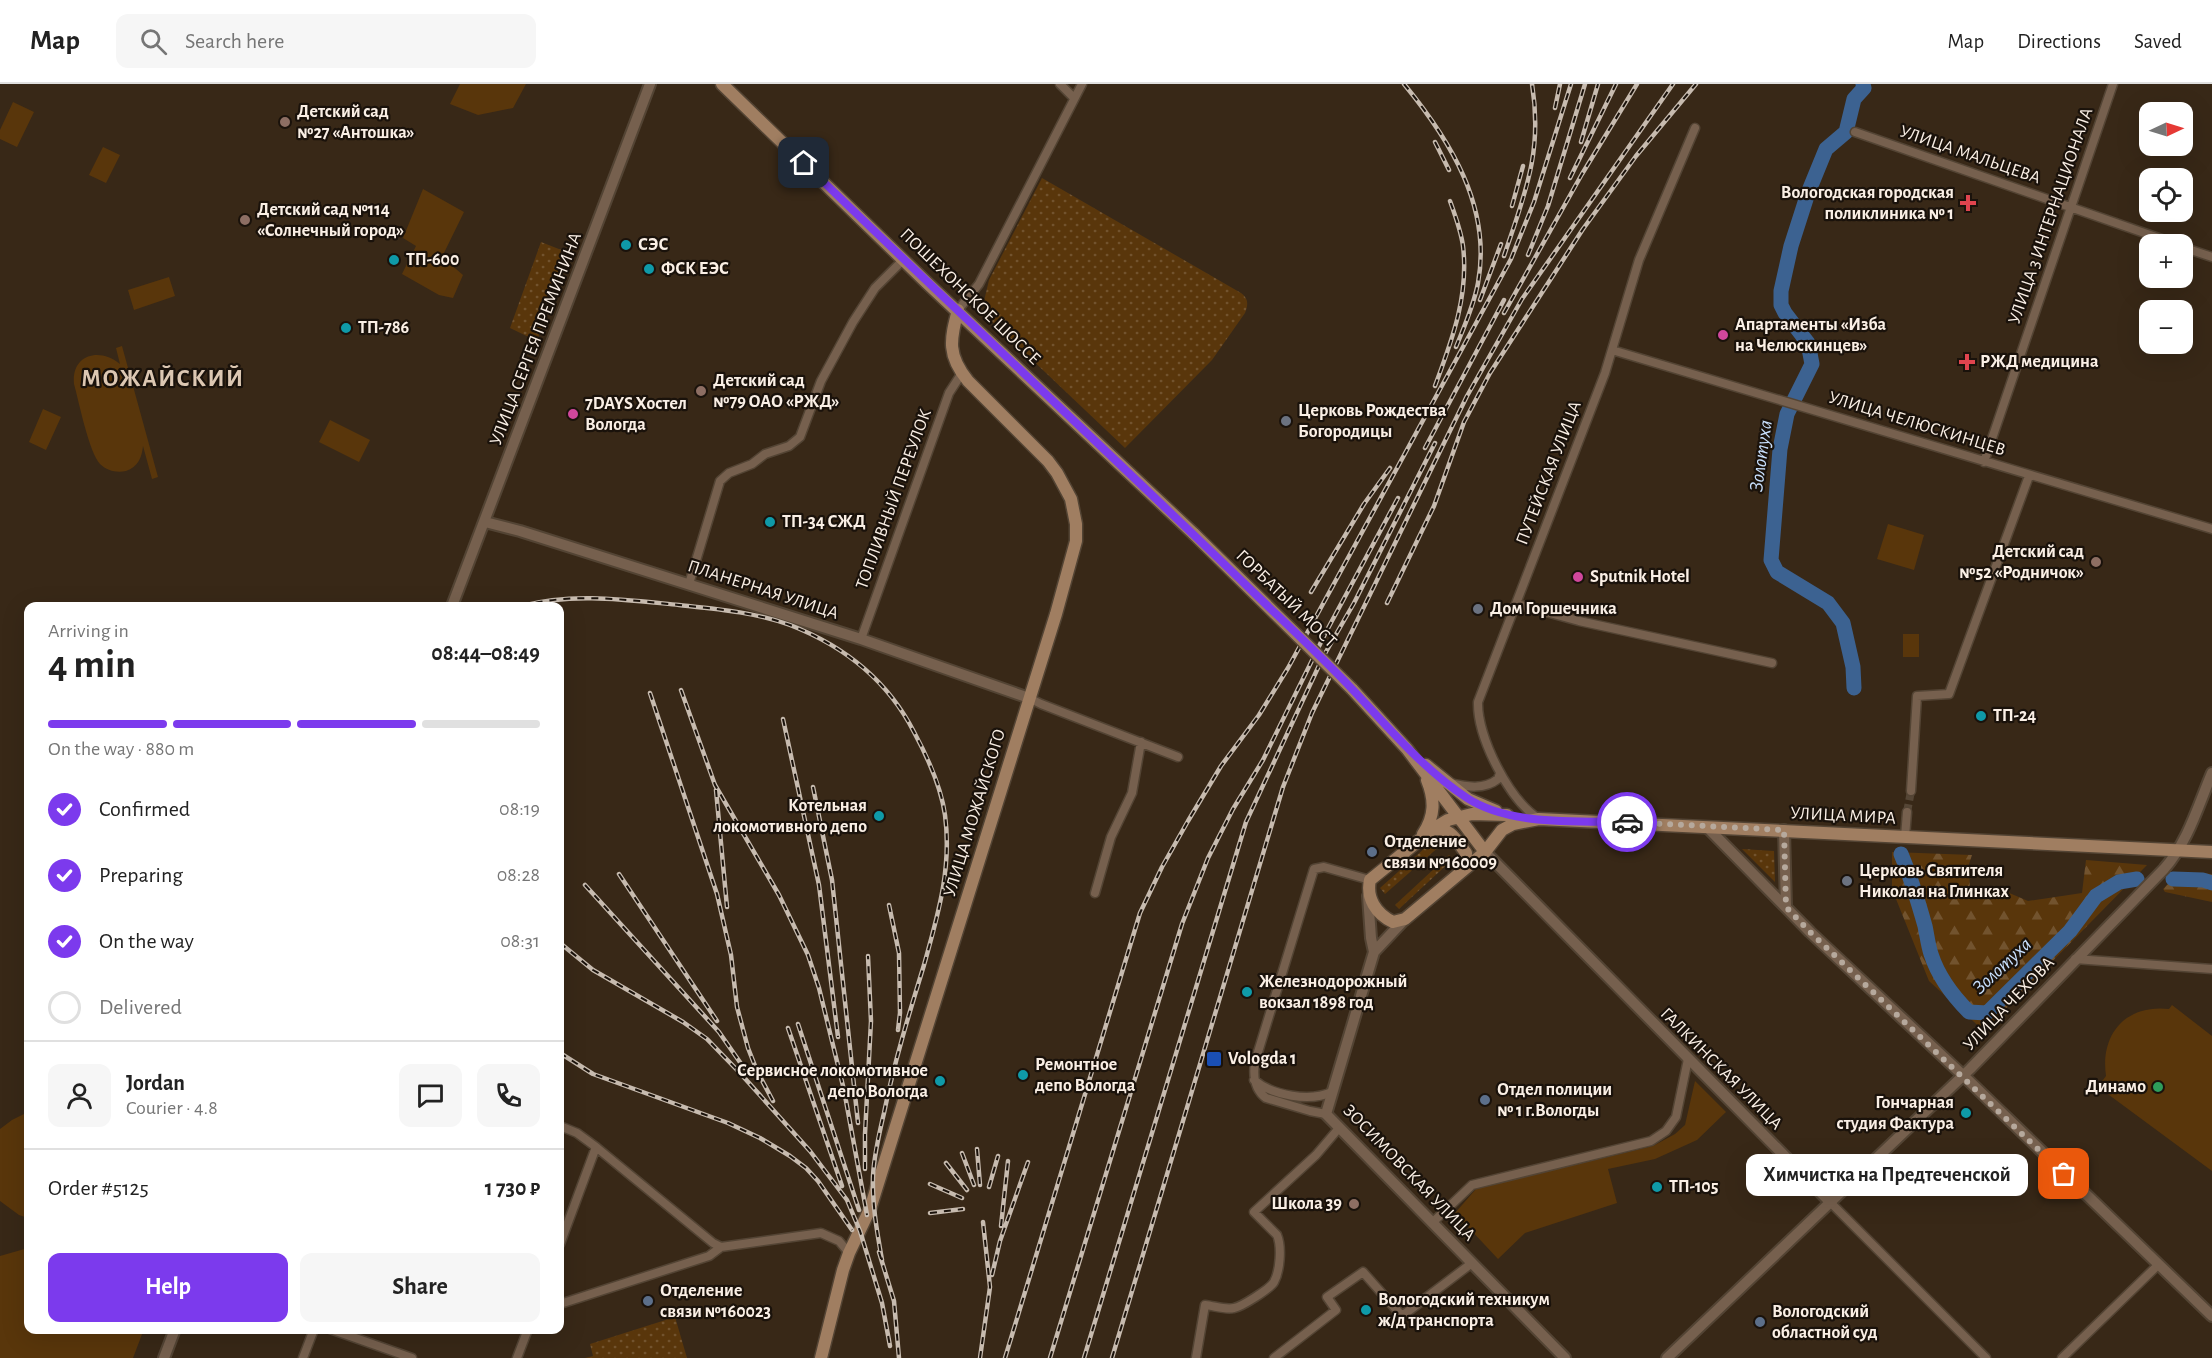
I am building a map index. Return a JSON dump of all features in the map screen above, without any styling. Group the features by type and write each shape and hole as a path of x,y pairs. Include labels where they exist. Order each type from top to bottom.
{"main road":[{"name":"ПОШЕХОНСКОЕ ШОССЕ","path":"722,84 1194,534"},
{"name":"УЛИЦА МОЖАЙСКОГО","path":"821,1358 849,1253 870,1209 1072,559 1076,532 1074,512 1065,486 1048,461 962,373 956,364 951,343 958,310"},
{"name":"ГОРБАТЫЙ МОСТ","path":"1194,534 1352,689 1407,749"},
{"path":"1407,749 1468,799 1507,814 1539,819"},
{"path":"1407,749 1460,816 1485,852"},
{"path":"1407,749 1428,782 1433,804 1429,825 1419,840"},
{"path":"1405,919 1393,922 1387,919 1372,903 1368,894 1372,878 1433,829 1460,816 1507,814"},
{"path":"1460,816 1471,822 1480,823 1523,821"},
{"name":"УЛИЦА МИРА","path":"1485,852 1502,830 1523,821 1539,819 2212,852"},
{"path":"1433,829 1443,828 1449,831 1466,853 1464,869"},
{"name":"ЗОСИМОВСКАЯ УЛИЦА","path":"1405,919 1485,852"}],"street":[{"name":"УЛИЦА СЕРГЕЯ ПРЕМИНИНА","path":"454,602 650,84"},
{"path":"1060,84 1074,98"},
{"path":"958,310 979,284 1082,84"},
{"name":"УЛИЦА 3 ИНТЕРНАЦИОНАЛА","path":"1984,462 2113,84"},
{"name":"ПУТЕЙСКАЯ УЛИЦА","path":"1539,819 1515,797 1500,772 1481,729 1478,719 1478,702 1612,350 1639,260 1695,128"},
{"name":"УЛИЦА МАЛЬЦЕВА","path":"1855,132 2147,234"},
{"path":"2193,251 2212,257"},
{"path":"689,584 720,481 729,473 752,465 765,454 789,446 800,437 821,381 854,322 875,288 904,259"},
{"name":"УЛИЦА ЧЕЛЮСКИНЦЕВ","path":"1612,350 2212,529"},
{"name":"ТОПЛИВНЫЙ ПЕРЕУЛОК","path":"861,639 949,393 962,373"},
{"path":"1911,791 1917,696 1949,694 2029,476"},
{"name":"ПЛАНЕРНАЯ УЛИЦА","path":"484,522 505,526 861,639 1029,698"},
{"path":"1517,604 1579,621 1772,663"},
{"path":"1029,698 1178,757"},
{"path":"1095,893 1111,837 1132,793 1141,742"},
{"path":"1448,783 1468,787 1484,786 1498,779 1500,772"},
{"name":"УЛИЦА ЧЕХОВА","path":"1667,1358 1963,1076 2132,900 2164,870 2179,850 2212,773"},
{"path":"1905,837 1907,812"},
{"path":"1708,828 1810,932 2212,1316"},
{"path":"1784,830 1786,907"},
{"name":"ГАЛКИНСКАЯ УЛИЦА","path":"1485,852 1986,1358"},
{"path":"1326,1114 1266,1098 1258,1090 1254,1080 1255,1062 1314,869 1324,867 1372,878"},
{"path":"1368,894 1374,952"},
{"name":"ЗОСИМОВСКАЯ УЛИЦА","path":"1405,919 1374,952 1326,1114 1565,1358"},
{"path":"2075,959 2212,969"},
{"path":"1432,1223 1472,1185 1659,1137 1677,1117 1688,1059"},
{"path":"1254,1080 1265,1087 1292,1095 1317,1097 1332,1092"},
{"path":"564,1128 577,1133 597,1147 713,1243 721,1247"},
{"path":"1196,1358 1205,1305 1225,1309 1238,1307 1270,1287 1274,1282 1281,1251 1279,1240 1277,1235 1254,1212 1316,1155 1339,1128"},
{"path":"564,1234 597,1147"},
{"path":"564,1303 709,1256 721,1247 821,1233 839,1241 849,1253"},
{"path":"1274,1358 1336,1310 1327,1297 1364,1272 1402,1317 1472,1263"},
{"path":"2062,1358 2158,1265"},
{"path":"164,1358 173,1334"},
{"path":"303,1358 312,1334"},
{"path":"344,1334 412,1358"},
{"path":"517,1358 526,1334"}],"green space":[{"path":"460,84 526,84 513,108 478,115 450,104"},
{"path":"13,102 34,112 17,147 0,139 0,130"},
{"path":"103,147 120,155 106,183 89,175"},
{"path":"1042,178 1241,293 1247,300 1245,313 1212,360 1125,448 988,318 984,301 989,280"},
{"path":"423,189 464,212 442,257 463,275 453,298 439,295 402,274 416,246 403,238"},
{"path":"541,242 569,253 537,341 510,328"},
{"path":"169,277 175,296 134,310 128,290"},
{"path":"122,346 158,477 152,479 143,446 139,461 126,471 112,471 100,464 88,438 74,384 74,374 82,360 96,355 112,359 120,364 116,348"},
{"path":"43,409 61,417 46,450 29,442"},
{"path":"330,420 370,440 359,462 319,442"},
{"path":"1888,524 1924,535 1914,570 1877,559"},
{"path":"1903,634 1919,634 1919,657 1903,657"},
{"path":"1435,839 1441,845 1385,894 1380,888"},
{"path":"1742,849 1774,851 1775,882"},
{"path":"1892,852 1972,855 1969,864 1970,892 2007,892 2028,901 2082,893 2086,860 2147,865 1984,1031 1929,981 1892,889"},
{"path":"1449,855 1453,859 1399,909 1395,905"},
{"path":"2178,874 2212,874 2212,902 2165,892 2163,889"},
{"name":"Динамо","path":"2172,1005 2212,1036 2212,1171 2105,1092 2106,1089 2100,1084 2106,1076 2107,1047 2119,1025 2140,1011 2169,1009"},
{"path":"1695,1081 1726,1112 1697,1140 1655,1159 1608,1169 1617,1203 1525,1233 1498,1259 1455,1213 1476,1189 1653,1146 1675,1134 1685,1125"},
{"path":"24,1114 24,1217 0,1201 0,1129"},
{"path":"24,1249 24,1334 142,1334 133,1358 0,1358 0,1256"},
{"path":"675,1317 687,1358 585,1358 593,1356 590,1344"}],"waterway":[{"name":"Золотуха","path":"1854,688 1853,667 1843,623 1828,603 1777,572 1771,560 1780,449 1787,414 1812,364 1808,343 1781,305 1781,291 1791,246 1808,193 1826,149 1846,132 1854,99 1864,88 1863,84"},
{"name":"Золотуха","path":"1901,854 1917,899 1934,962 1946,985 1969,1012 1987,1013 2070,931 2096,896 2119,882 2137,879"},
{"name":"Золотуха","path":"2173,879 2203,880 2212,883"}],"tunnel":[{"path":"1907,812 1911,791"}],"railway":[{"path":"1404,84 1437,128 1464,176 1479,228 1481,255 1478,283 1456,347"},
{"path":"1504,256 1525,192 1534,152 1535,108 1532,84"},
{"path":"1555,108 1560,84"},
{"path":"1005,1358 1140,913 1162,867 1221,766 1259,715 1288,668 1511,259 1534,202 1571,84"},
{"path":"1528,255 1548,206 1585,84"},
{"path":"1581,142 1598,84"},
{"path":"1570,178 1616,84"},
{"path":"1504,313 1582,174 1637,84"},
{"path":"1112,1358 1283,787 1312,713 1467,396 1522,299 1673,84"},
{"path":"1387,603 1434,506 1464,422 1490,373 1583,229 1636,156 1696,84"},
{"path":"1435,142 1449,170"},
{"path":"1512,206 1523,166"},
{"path":"1435,386 1458,318 1464,282 1462,240 1450,201"},
{"path":"1480,300 1501,244"},
{"path":"1425,448 1504,300"},
{"path":"1084,1358 1246,822 1323,657 1354,603 1435,443"},
{"path":"1311,592 1364,504 1390,468"},
{"path":"1050,1358 1182,924 1208,858 1233,809 1263,760 1326,632 1398,498"},
{"path":"541,602 580,598 620,599 749,614 790,625 828,643 862,667 891,697 914,732 929,762 940,793 945,815 947,854 939,910 897,1057 876,1152 873,1197 882,1260"},
{"path":"681,690 715,785 779,895 808,955 819,988 844,1090 867,1215"},
{"path":"650,693 717,894 731,955 737,1007 748,1048 773,1101"},
{"path":"783,719 819,885 838,1037"},
{"path":"813,787 832,880 858,1123"},
{"path":"716,790 727,907"},
{"path":"619,874 717,1021"},
{"path":"585,885 719,1032 744,1068"},
{"path":"889,905 899,953 898,1030"},
{"path":"564,946 593,970 683,1022 707,1039 810,1151 847,1200 860,1231 882,1303 890,1346"},
{"path":"865,1169 871,1021 868,956"},
{"path":"798,1024 859,1210"},
{"path":"788,1028 842,1186"},
{"path":"564,1056 593,1074 728,1123 790,1156 818,1181 852,1230"},
{"path":"977,1149 980,1185"},
{"path":"962,1153 974,1185"},
{"path":"989,1187 998,1156"},
{"path":"1001,1226 1008,1161"},
{"path":"992,1275 1000,1241 1028,1162"},
{"path":"946,1163 967,1190"},
{"path":"930,1184 962,1198"},
{"path":"930,1213 963,1209"},
{"path":"980,1358 990,1287 983,1222"},
{"path":"879,1252 894,1301 899,1358"}],"way so far":[{"path":"1627,822 1708,828 1784,830 1786,907 2064,1174"}],"place":[{"name":"Детский сад №27 «Антошка»","path":"285,122"},
{"name":"Вологодская городская поликлиника № 1","path":"1968,203"},
{"name":"Детский сад №114 «Солнечный город»","path":"245,220"},
{"name":"СЭС","path":"626,245"},
{"name":"ТП-600","path":"394,260"},
{"name":"ФСК ЕЭС","path":"649,269"},
{"name":"ТП-786","path":"346,328"},
{"name":"Апартаменты «Изба на Челюскинцев»","path":"1723,335"},
{"name":"РЖД медицина","path":"1967,362"},
{"name":"Детский сад №79 ОАО «РЖД»","path":"701,391"},
{"name":"7DAYS Хостел Вологда","path":"573,414"},
{"name":"Церковь Рождества Богородицы","path":"1286,421"},
{"name":"ТП-34 СЖД","path":"770,522"},
{"name":"Детский сад №52 «Родничок»","path":"2096,562"},
{"name":"Sputnik Hotel","path":"1578,577"},
{"name":"Дом Горшечника","path":"1478,609"},
{"name":"ТП-24","path":"1981,716"},
{"name":"Котельная локомотивного депо","path":"879,816"},
{"name":"Отделение связи №160009","path":"1372,852"},
{"name":"Церковь Святителя Николая на Глинках","path":"1847,881"},
{"name":"Железнодорожный вокзал 1898 год","path":"1247,992"},
{"name":"Vologda 1","path":"1214,1059"},
{"name":"Ремонтное депо Вологда","path":"1023,1075"},
{"name":"Сервисное локомотивное депо Вологда","path":"940,1081"},
{"name":"Динамо","path":"2158,1087"},
{"name":"Отдел полиции № 1 г.Вологды","path":"1485,1100"},
{"name":"Гончарная студия Фактура","path":"1966,1113"},
{"name":"Химчистка на Предтеченской","path":"2064,1174"},
{"name":"ТП-105","path":"1657,1187"},
{"name":"Школа 39","path":"1354,1204"},
{"name":"Отделение связи №160023","path":"648,1301"},
{"name":"Вологодский техникум ж/д транспорта","path":"1366,1310"},
{"name":"Вологодский областной суд","path":"1760,1322"}],"district":[{"name":"МОЖАЙСКИЙ","path":"163,379"}],"route":[{"path":"804,163 927,283 1194,534 1352,689 1407,749 1448,783 1468,799 1507,814 1539,819 1627,822"}]}
